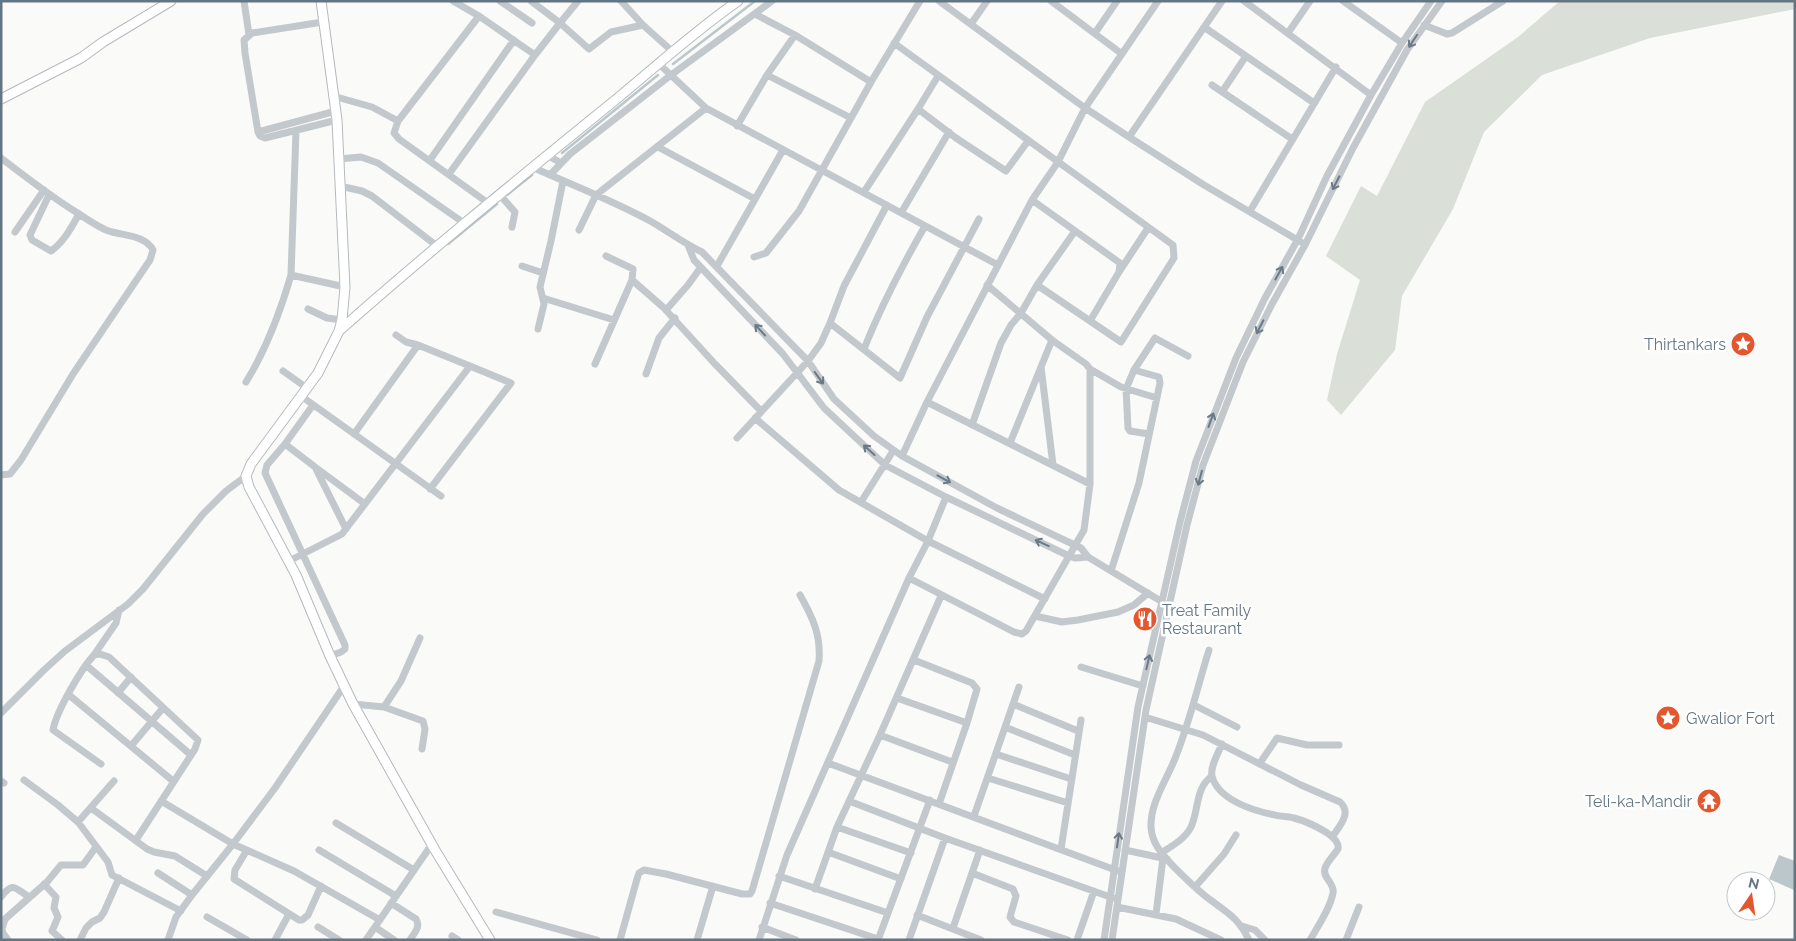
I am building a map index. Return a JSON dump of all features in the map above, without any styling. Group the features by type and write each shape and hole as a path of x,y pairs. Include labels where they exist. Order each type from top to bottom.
{"main road":[{"path":"1,99 81,58 103,42 171,1"},
{"path":"321,1 337,116 345,287 342,320 339,331 318,372 251,464 246,476 249,487 289,561 353,704 432,844 490,940"},
{"path":"339,331 488,203 712,19 738,1"}],"street":[{"path":"244,1 249,35"},
{"path":"453,1 479,16 535,55"},
{"path":"500,1 532,23"},
{"path":"450,174 535,55 578,1"},
{"path":"621,1 642,25 673,52"},
{"path":"550,175 570,154 670,75 772,1"},
{"path":"754,257 766,253 799,211 871,82 920,1"},
{"path":"940,1 1085,108 1204,185 1305,245"},
{"path":"971,24 987,1"},
{"path":"1051,1 1122,54"},
{"path":"1096,33 1117,1"},
{"path":"902,456 927,402 1032,200 1058,162 1085,108 1158,1"},
{"path":"1129,137 1222,1"},
{"path":"1244,1 1372,94"},
{"path":"1288,34 1310,1"},
{"path":"1343,1 1402,43"},
{"path":"1104,940 1143,686 1180,522 1194,470 1214,411 1236,358 1298,240 1326,176 1402,43 1431,1"},
{"path":"1112,940 1144,717 1187,525 1201,474 1243,362 1272,304 1305,245 1353,148 1407,50 1442,1"},
{"path":"1424,25 1447,34 1452,33 1503,1"},
{"path":"533,2 589,49 611,32 642,25"},
{"path":"754,14 795,35 871,82"},
{"path":"479,16 398,121 394,129 396,136 488,203"},
{"path":"323,22 249,35 244,40 244,44 260,136 265,138 296,131 337,116"},
{"path":"1204,27 1314,102"},
{"path":"737,126 767,74 795,35"},
{"path":"430,160 514,40"},
{"path":"894,43 1173,245 1174,258 1120,342 1037,285"},
{"path":"1222,92 1246,56"},
{"path":"659,64 706,108 998,265"},
{"path":"1250,211 1336,67"},
{"path":"767,74 851,118"},
{"path":"864,192 938,76"},
{"path":"1212,85 1292,139"},
{"path":"334,96 372,107 398,121"},
{"path":"579,230 596,195 706,108"},
{"path":"918,109 1006,171 1028,141"},
{"path":"258,132 337,116"},
{"path":"246,382 260,360 270,338 291,275 296,131"},
{"path":"901,213 949,132"},
{"path":"658,147 755,199"},
{"path":"717,266 783,150"},
{"path":"547,155 561,163"},
{"path":"339,159 361,157 378,163 464,223"},
{"path":"1,158 79,214 106,230 150,244 153,250 150,260 73,374 21,460 10,474 1,475"},
{"path":"532,167 651,222 702,252 808,362 834,399 893,451 997,508 1074,544 1081,548 1088,558 1170,606"},
{"path":"538,329 544,304 539,291 563,181"},
{"path":"340,186 362,191 372,196 437,246"},
{"path":"46,192 30,236 32,240 51,251 70,232 79,214"},
{"path":"15,232 46,192"},
{"path":"499,194 515,212 512,227"},
{"path":"1032,200 1120,263 1119,272"},
{"path":"737,438 808,362 821,344 844,286 887,205"},
{"path":"830,323 900,378 927,317 979,219"},
{"path":"864,349 876,318 895,279 925,226"},
{"path":"1090,321 1148,228"},
{"path":"972,424 1001,343 1011,324 1021,313 1037,285 1075,231"},
{"path":"688,245 694,260 783,354 824,408 885,465 1068,556 1088,558"},
{"path":"595,364 624,293 632,280 633,269 606,256"},
{"path":"522,266 543,273"},
{"path":"666,310 688,285 700,267"},
{"path":"291,275 345,287"},
{"path":"632,280 675,318 715,364 761,411"},
{"path":"988,285 1052,340 1086,364 1090,369 1126,389 1157,398"},
{"path":"543,298 614,320"},
{"path":"308,309 327,318 342,320"},
{"path":"646,374 659,338 675,318"},
{"path":"396,336 406,342 418,345 511,383 430,488"},
{"path":"1149,434 1130,431 1128,428 1126,389 1134,370 1155,338 1188,356"},
{"path":"1010,444 1052,340"},
{"path":"354,434 418,345"},
{"path":"289,561 342,534 470,366"},
{"path":"1041,366 1053,465"},
{"path":"908,578 1018,634 1026,631 1074,544 1084,530 1090,484 1090,369"},
{"path":"1111,571 1139,483 1160,380 1159,377 1134,370"},
{"path":"283,371 307,388"},
{"path":"301,396 441,496"},
{"path":"927,402 1090,484"},
{"path":"313,405 285,444 267,465 265,473 345,645 345,649 341,652 330,656"},
{"path":"755,418 839,490 928,540 1045,599"},
{"path":"285,444 365,504"},
{"path":"861,502 893,451"},
{"path":"315,467 346,529"},
{"path":"1,713 65,651 119,610 143,589 203,514 226,491 246,476"},
{"path":"758,940 779,876 908,578 928,540 946,497"},
{"path":"1035,616 1062,622 1118,612 1134,605 1148,593"},
{"path":"620,940 637,879 644,870 742,894 750,894 752,891 819,661 820,646 817,631 800,595"},
{"path":"815,889 837,826 862,776 941,596"},
{"path":"101,764 53,730 69,695 86,665 116,623 119,610"},
{"path":"384,707 400,682 420,638"},
{"path":"1209,650 1194,705 1177,754 1153,810 1152,835 1164,857 1195,887 1236,919 1249,940"},
{"path":"94,655 105,655 198,740 136,840"},
{"path":"914,660 976,685 977,691 967,724 952,762 939,804"},
{"path":"86,665 190,755"},
{"path":"1081,667 1143,686"},
{"path":"118,693 131,678"},
{"path":"168,940 180,911 275,788 344,686"},
{"path":"974,816 1019,687"},
{"path":"69,695 173,781"},
{"path":"897,698 967,724"},
{"path":"353,704 384,707 423,721 425,729 422,749"},
{"path":"1013,704 1078,731"},
{"path":"1194,705 1237,727"},
{"path":"131,746 164,708"},
{"path":"1144,717 1185,729 1222,744 1301,785 1340,802 1345,806 1345,817 1333,836"},
{"path":"1061,849 1081,720"},
{"path":"1006,727 1075,755"},
{"path":"880,736 952,762"},
{"path":"1260,763 1277,738 1307,744 1339,745"},
{"path":"1222,744 1212,769 1212,776 1222,792 1253,809 1303,821 1333,836 1337,840 1338,849 1324,872 1326,878 1332,883 1333,894 1310,940"},
{"path":"996,754 1071,779"},
{"path":"828,763 1122,872"},
{"path":"1156,914 1164,857 1190,829 1200,791 1204,783 1212,776"},
{"path":"988,778 1068,803"},
{"path":"24,780 78,822 108,862 110,873 180,911"},
{"path":"78,822 114,781"},
{"path":"161,800 233,844 294,871 321,886 377,924 394,940"},
{"path":"770,903 878,939 930,800"},
{"path":"849,802 1118,899"},
{"path":"91,808 152,851 176,856 207,876"},
{"path":"336,823 414,870"},
{"path":"837,826 911,853"},
{"path":"1195,887 1224,854 1236,835"},
{"path":"908,940 945,838"},
{"path":"366,940 432,844"},
{"path":"8,940 3,934 2,924 6,919 44,884 61,865 83,865 96,847"},
{"path":"247,850 235,870 234,879 299,920 305,918 321,886"},
{"path":"319,850 394,900 416,919 418,928 410,940"},
{"path":"953,928 980,850"},
{"path":"1125,850 1164,857"},
{"path":"828,852 901,879"},
{"path":"158,873 192,895"},
{"path":"972,873 1013,889 1016,892 1010,912 1011,920 1068,940"},
{"path":"779,876 888,913"},
{"path":"80,940 86,928 100,918 104,912 119,878"},
{"path":"44,884 56,897 54,908 58,917 52,931 62,940"},
{"path":"697,940 713,886"},
{"path":"1,897 11,887 29,898"},
{"path":"1077,940 1094,891"},
{"path":"1117,907 1156,914 1189,924 1216,939"},
{"path":"1346,940 1359,907"},
{"path":"496,912 597,940"},
{"path":"275,940 289,914"},
{"path":"917,915 981,940"},
{"path":"207,917 247,940"},
{"path":"1242,926 1255,930 1265,940"},
{"path":"318,927 339,940"},
{"path":"762,927 796,940"}],"shaded area":[{"path":"1560,1 1795,1 1795,9 1650,38 1542,75 1484,132 1453,209 1402,296 1395,350 1341,415 1327,400 1337,354 1360,280 1326,256 1361,186 1377,196 1425,102 1518,37"},
{"path":"1779,855 1795,861 1794,890 1776,882 1776,871 1772,871"}],"waterway":[{"path":"673,64 755,1"},
{"path":"562,153 658,75"},
{"path":"507,195 532,175"},
{"path":"448,244 497,204"}],"place":[{"name":"Thirtankars","path":"1743,344"},
{"name":"Treat Family Restaurant","path":"1145,619"},
{"name":"Gwalior Fort","path":"1668,718"},
{"name":"Teli-ka-Mandir","path":"1709,801"}]}
